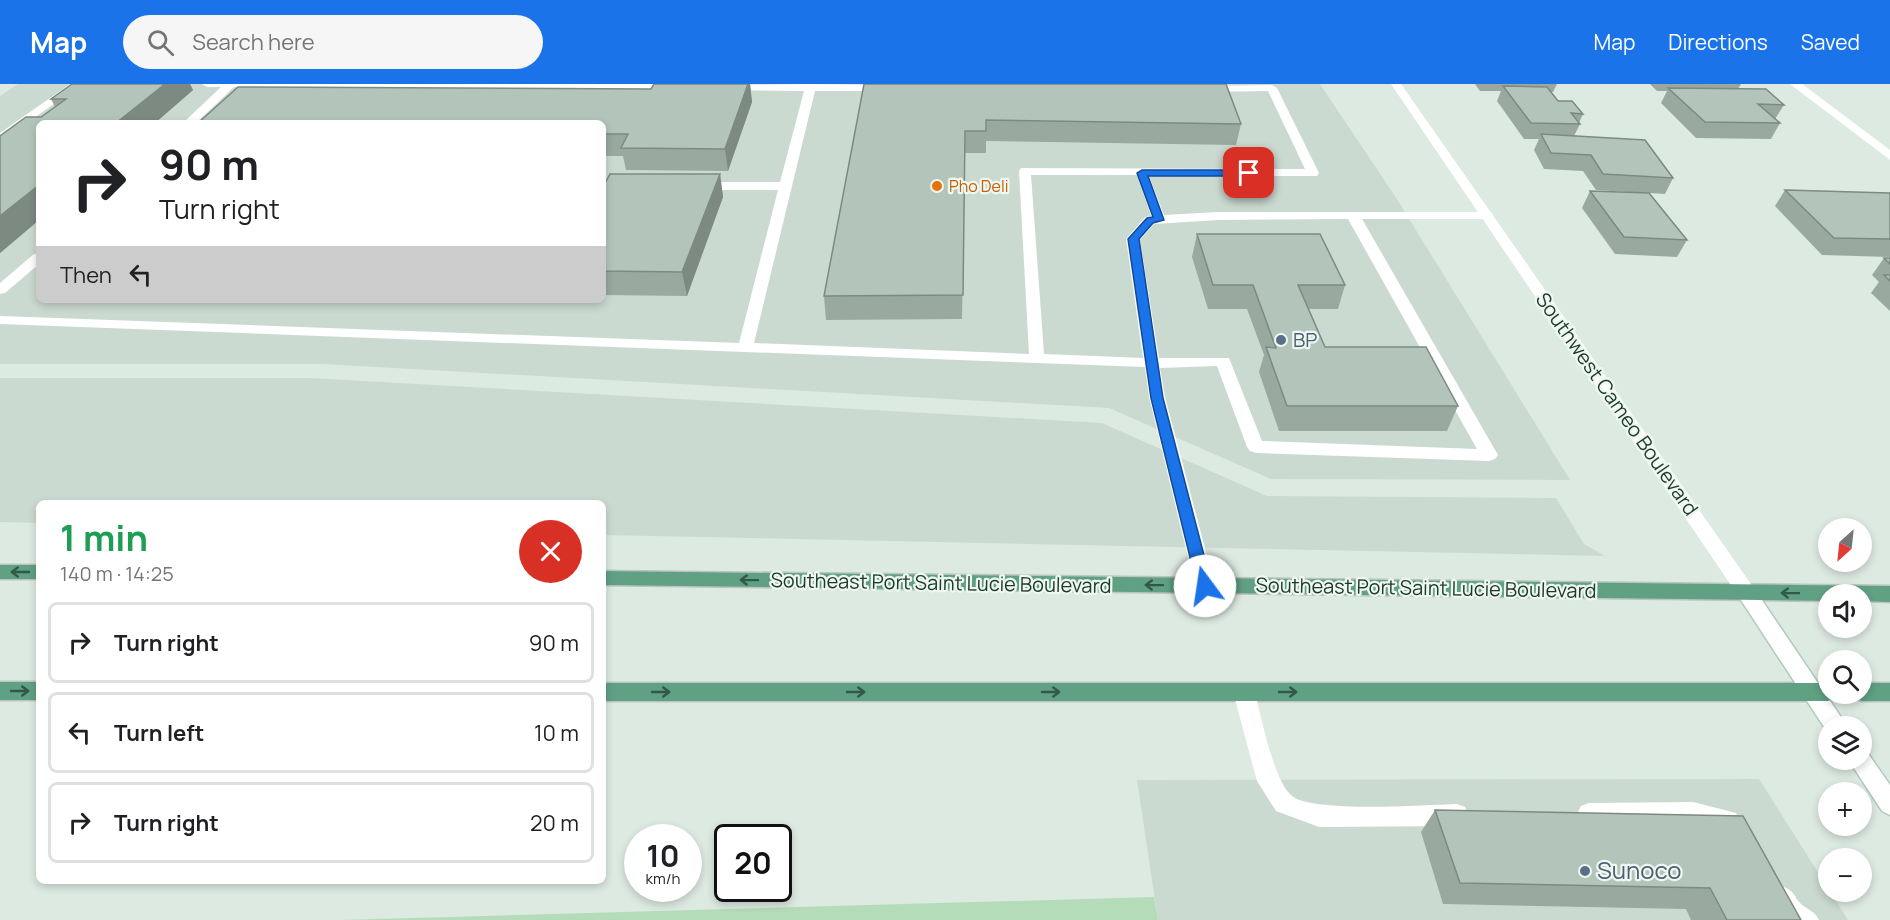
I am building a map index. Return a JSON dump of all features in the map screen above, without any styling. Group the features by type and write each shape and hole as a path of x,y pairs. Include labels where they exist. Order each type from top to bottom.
{"main road":[{"path":"0,572 36,572"},
{"name":"Southeast Port Saint Lucie Boulevard","path":"606,578 1890,594"},
{"path":"0,691 36,691"},
{"path":"606,692 1818,692"},
{"path":"1872,692 1890,693"}],"street":[{"path":"0,138 77,84"},
{"path":"207,84 692,87"},
{"name":"Southwest Cameo Boulevard","path":"1396,84 1746,592 1818,689"},
{"path":"1796,84 1890,156"},
{"path":"192,120 230,85"},
{"path":"715,87 904,88"},
{"path":"745,349 810,87"},
{"path":"1037,359 1025,171 1313,173 1272,88 1188,89"},
{"path":"1142,173 1159,220"},
{"path":"683,186 785,186"},
{"path":"1205,586 1157,398 1133,239 1150,220 1218,216 1486,215"},
{"path":"0,320 1153,363 1223,361 1256,447 1489,454 1353,216"},
{"path":"0,290 36,260"},
{"path":"1244,692 1268,781 1284,804 1319,816 1483,815"},
{"path":"1867,770 1890,804"},
{"path":"1564,814 1693,813 1726,819 1746,837"},
{"path":"1775,884 1792,912 1806,920"}],"shaded area":[{"path":"18,84 1320,84 1395,196 1570,480 1271,479 1109,408 323,364 0,364 0,96"},
{"path":"0,378 311,378 1102,423 1267,496 1556,498 1584,544 1605,556 606,535 606,500 36,500 36,523 0,522"},
{"path":"1759,779 1818,872 1818,902 1837,902 1848,920 1158,920 1137,780"}],"green space":[{"path":"1154,897 1158,920 341,920"}],"building":[{"path":"72,84 165,84 120,120 36,120 36,187 0,216 0,136 26,117 41,117 66,99 51,99"},
{"path":"654,84 748,84 725,149 621,148 628,134 606,134 606,120 201,120 238,87 651,89"},
{"path":"864,84 1226,84 1241,124 986,120 986,131 965,131 963,295 824,296"},
{"path":"1503,86 1547,87 1558,101 1572,101 1583,114 1571,113 1580,124 1531,123"},
{"path":"1668,88 1766,89 1784,105 1758,104 1780,123 1705,122"},
{"path":"1541,134 1645,140 1673,178 1603,174 1591,155 1551,153"},
{"path":"610,174 720,174 682,272 606,271 606,181"},
{"path":"1785,190 1890,193 1890,239 1834,238"},
{"path":"1590,191 1649,193 1687,240 1624,237"},
{"path":"1197,234 1320,234 1345,285 1298,285 1325,347 1426,347 1458,406 1287,406 1266,347 1276,348 1253,285 1213,285"},
{"name":"Sunoco","path":"1435,810 1743,816 1801,920 1727,920 1710,888 1460,883"}],"place":[{"name":"Pho Deli","path":"937,186"},
{"name":"BP","path":"1281,340"},
{"name":"Sunoco","path":"1585,871"}],"route":[{"path":"1205,586 1157,398 1133,239 1150,220 1159,220 1142,173 1249,173"}]}
